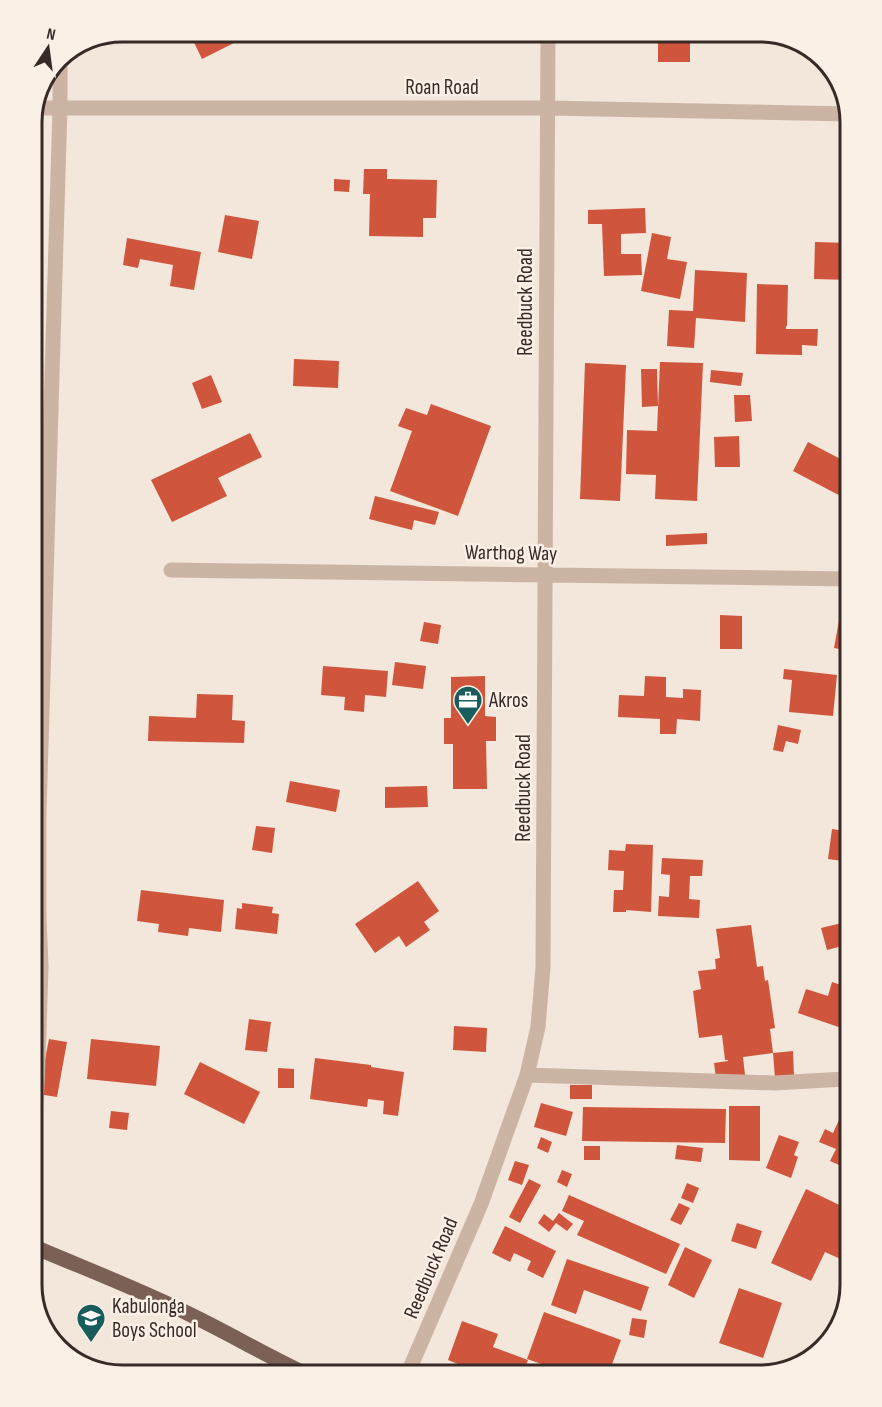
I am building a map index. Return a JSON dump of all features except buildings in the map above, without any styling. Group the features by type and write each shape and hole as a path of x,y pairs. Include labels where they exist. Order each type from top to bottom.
{"main road":[{"path":"42,1250 183,1311 286,1365"}],"street":[{"name":"Reedbuck Road","path":"411,1365 481,1204 527,1075 538,1027 543,967 548,42"},
{"path":"42,711 60,78"},
{"name":"Roan Road","path":"44,108 547,108 839,114"},
{"name":"Warthog Way","path":"171,570 840,579"},
{"path":"527,1075 775,1083 840,1078"}],"place":[{"name":"Akros","path":"468,726"},
{"name":"Kabulonga Boys School","path":"91,1344"}]}
